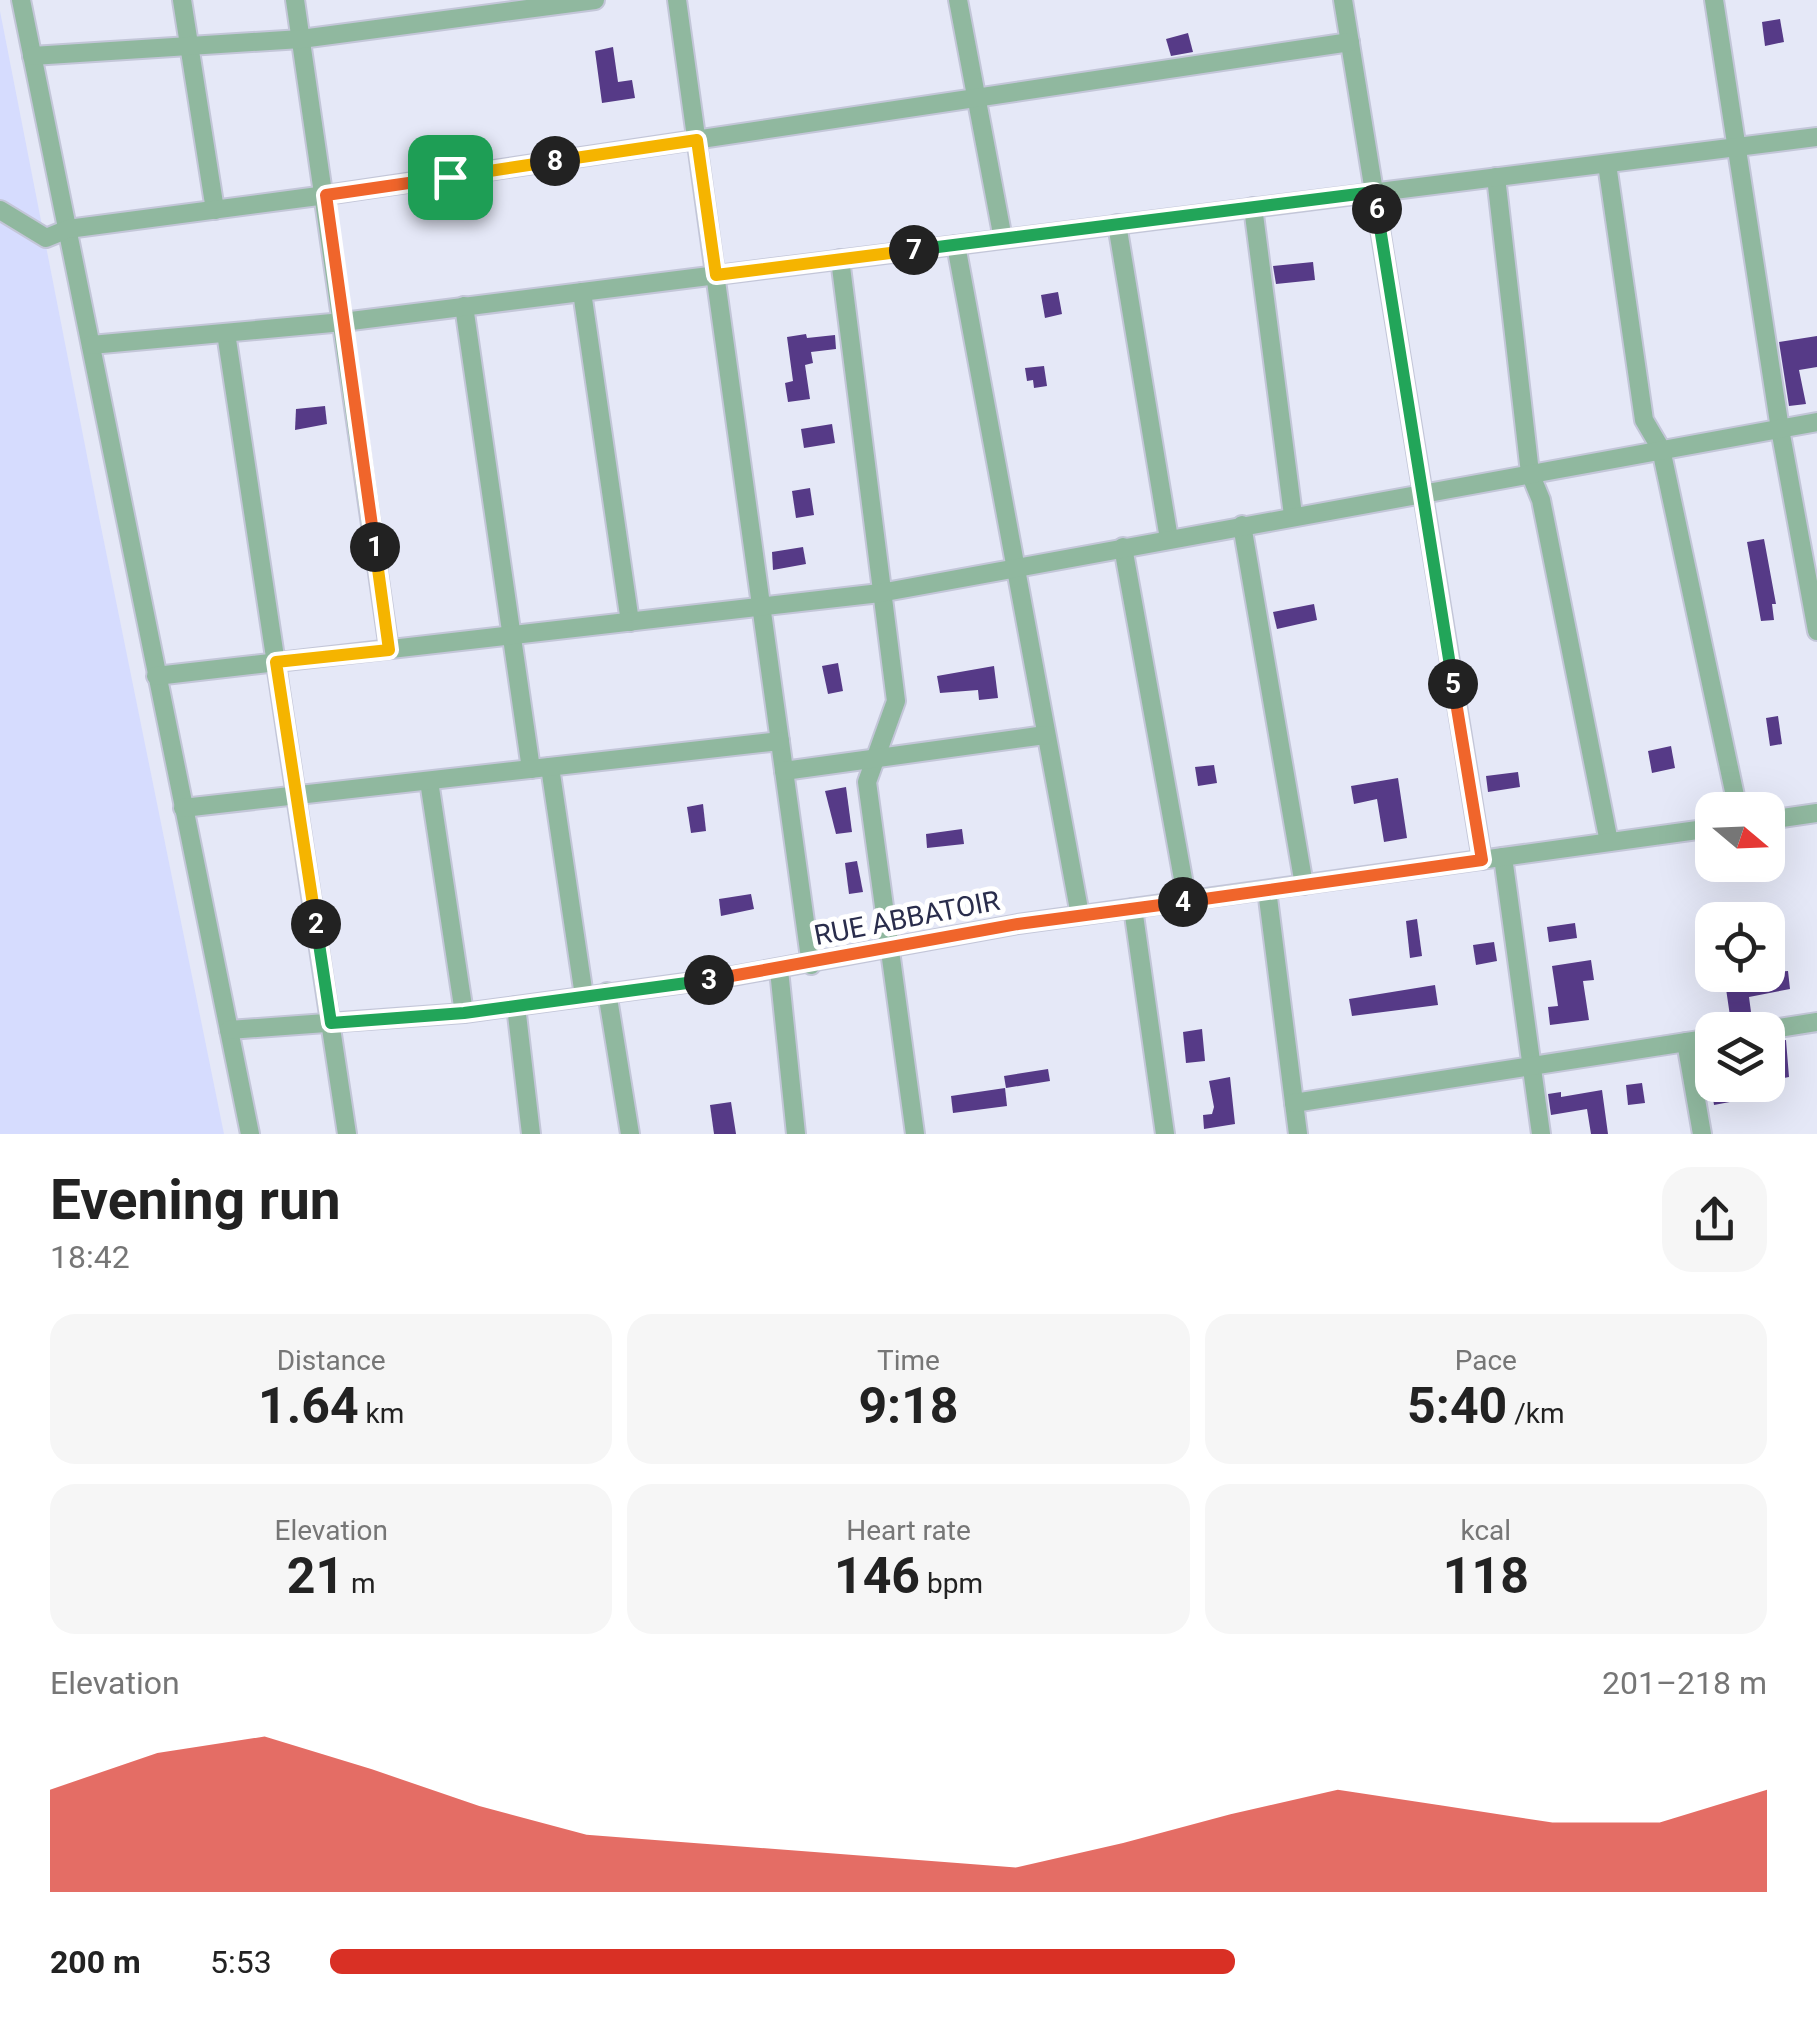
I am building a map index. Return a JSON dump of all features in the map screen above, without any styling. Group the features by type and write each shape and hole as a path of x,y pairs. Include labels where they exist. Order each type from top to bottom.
{"street":[{"path":"21,0 250,1134"},
{"path":"182,0 215,210"},
{"path":"295,0 389,650"},
{"path":"32,56 301,39 596,0"},
{"path":"678,0 811,965"},
{"path":"958,0 1003,239"},
{"path":"1343,0 1482,860"},
{"path":"1714,0 1780,428 1817,631"},
{"path":"0,210 46,238 68,229 326,195 1350,42"},
{"path":"90,345 343,322 1817,137"},
{"path":"1607,164 1644,420 1661,449 1734,792"},
{"path":"1496,178 1530,472 1541,500 1609,842"},
{"path":"1253,207 1293,516"},
{"path":"1118,224 1169,539"},
{"path":"956,245 1080,915"},
{"path":"840,260 896,701 867,782 914,1134"},
{"path":"582,292 630,622"},
{"path":"464,306 512,636 584,996"},
{"path":"226,332 346,1134"},
{"path":"156,676 880,593 1422,491 1817,422"},
{"path":"1242,525 1304,885"},
{"path":"1123,547 1186,901"},
{"path":"784,771 1045,735"},
{"path":"183,808 780,741"},
{"path":"429,781 464,1013"},
{"path":"1785,818 1817,813"},
{"name":"RUE ABBATOIR","path":"229,1030 516,1006 811,965 1080,915 1695,830"},
{"path":"1503,857 1542,1134"},
{"path":"1267,890 1298,1134"},
{"path":"1133,908 1165,1134"},
{"path":"778,970 796,1134"},
{"path":"607,992 630,1134"},
{"path":"516,1006 531,1134"},
{"path":"1785,1027 1817,1022"},
{"path":"1294,1103 1695,1041"},
{"path":"1686,1042 1702,1134"}],"shaded area":[{"path":"0,11 99,517 224,1134 0,1134"}],"building":[{"path":"1780,19 1784,42 1765,46 1762,22"},
{"path":"1188,33 1193,52 1171,56 1166,39"},
{"path":"613,47 618,82 632,80 635,98 602,103 595,51"},
{"path":"1313,262 1315,280 1276,284 1273,266"},
{"path":"1058,292 1062,314 1045,318 1041,295"},
{"path":"806,334 807,338 835,335 836,349 811,352 813,363 805,365 810,399 788,402 785,383 793,381 787,337"},
{"path":"1817,336 1817,367 1799,370 1806,404 1789,406 1779,342"},
{"path":"1044,366 1047,386 1034,388 1033,380 1027,381 1025,368"},
{"path":"325,406 327,424 295,430 296,409"},
{"path":"832,424 835,443 804,448 801,429"},
{"path":"810,488 814,515 796,518 792,491"},
{"path":"1764,539 1776,604 1772,604 1774,620 1761,621 1747,542"},
{"path":"803,547 806,564 773,570 772,552"},
{"path":"1314,604 1317,620 1277,629 1273,612"},
{"path":"838,663 843,691 828,694 822,666"},
{"path":"994,666 998,698 979,700 978,690 940,693 937,676"},
{"path":"1778,716 1782,744 1770,746 1766,718"},
{"path":"1671,746 1675,768 1652,773 1648,751"},
{"path":"1214,765 1217,783 1198,786 1195,767"},
{"path":"1518,772 1520,787 1488,792 1486,776"},
{"path":"1398,778 1407,838 1384,842 1377,799 1354,804 1351,786"},
{"path":"846,787 852,832 836,834 825,791"},
{"path":"703,804 706,831 691,833 687,807"},
{"path":"962,829 964,844 927,848 926,834"},
{"path":"857,861 863,892 849,894 845,863"},
{"path":"751,894 754,909 721,916 719,899"},
{"path":"1417,919 1422,956 1410,958 1406,921"},
{"path":"1575,923 1577,938 1549,942 1547,927"},
{"path":"1494,942 1497,961 1476,965 1473,945"},
{"path":"1591,960 1594,980 1583,981 1589,1020 1550,1025 1548,1007 1558,1006 1552,966"},
{"path":"1785,971 1790,989 1785,990"},
{"path":"1435,985 1438,1005 1352,1016 1349,999"},
{"path":"1726,992 1775,992 1749,997 1751,1012 1729,1012"},
{"path":"1202,1029 1205,1061 1186,1063 1183,1032"},
{"path":"1785,1040 1789,1077 1785,1078"},
{"path":"1048,1069 1050,1081 1006,1088 1004,1076"},
{"path":"1230,1077 1235,1124 1204,1129 1203,1115 1212,1114 1214,1107 1209,1081"},
{"path":"1642,1083 1645,1103 1628,1105 1626,1085"},
{"path":"1005,1088 1007,1106 953,1113 951,1096"},
{"path":"1602,1090 1608,1134 1591,1134 1587,1109 1551,1115 1548,1094 1561,1092 1561,1097"},
{"path":"731,1102 736,1134 714,1134 710,1105"}],"route":[{"path":"697,140 716,275 1374,192 1482,860 1018,924 811,965 722,978 464,1013 331,1023 276,662 389,650 326,195 450,177 697,140"}]}
